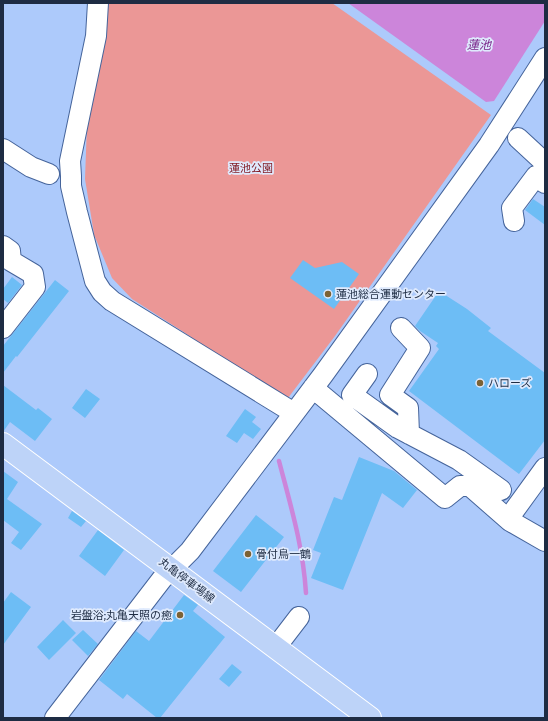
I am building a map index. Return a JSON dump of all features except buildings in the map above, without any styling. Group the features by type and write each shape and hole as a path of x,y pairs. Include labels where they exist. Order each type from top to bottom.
{"main road":[{"name":"丸亀停車場線","path":"3,444 370,718"}],"street":[{"path":"98,3 96,36 70,161 71,186 95,281 102,292 112,302 294,414"},
{"path":"55,718 162,579 190,551 294,414 489,145 545,58"},
{"path":"518,138 545,163"},
{"path":"3,149 31,168 49,174"},
{"path":"514,221 512,208 536,176 545,183"},
{"path":"3,246 10,251 11,261 32,274 36,287 3,328"},
{"path":"401,328 420,348 390,394 408,408 409,434"},
{"path":"367,374 352,395 398,428 458,460 501,490"},
{"path":"313,388 445,498 460,486 470,486 508,519 545,541"},
{"path":"508,519 545,468"},
{"path":"276,647 299,617"}],"green space":[{"name":"蓮池公園","path":"104,3 332,3 491,115 335,336 288,398 270,390 132,299 112,278 95,237 93,236 94,234 85,179 87,124"}],"water":[{"name":"蓮池","path":"348,3 545,3 545,21 494,101 486,102"}],"waterway":[{"path":"279,461 299,543 306,593"}],"place":[{"name":"蓮池総合運動センター","path":"328,294"},
{"name":"ハローズ","path":"480,383"},
{"name":"骨付鳥一鶴","path":"248,554"},
{"name":"岩盤浴;丸亀天照の癒","path":"180,615"}]}
